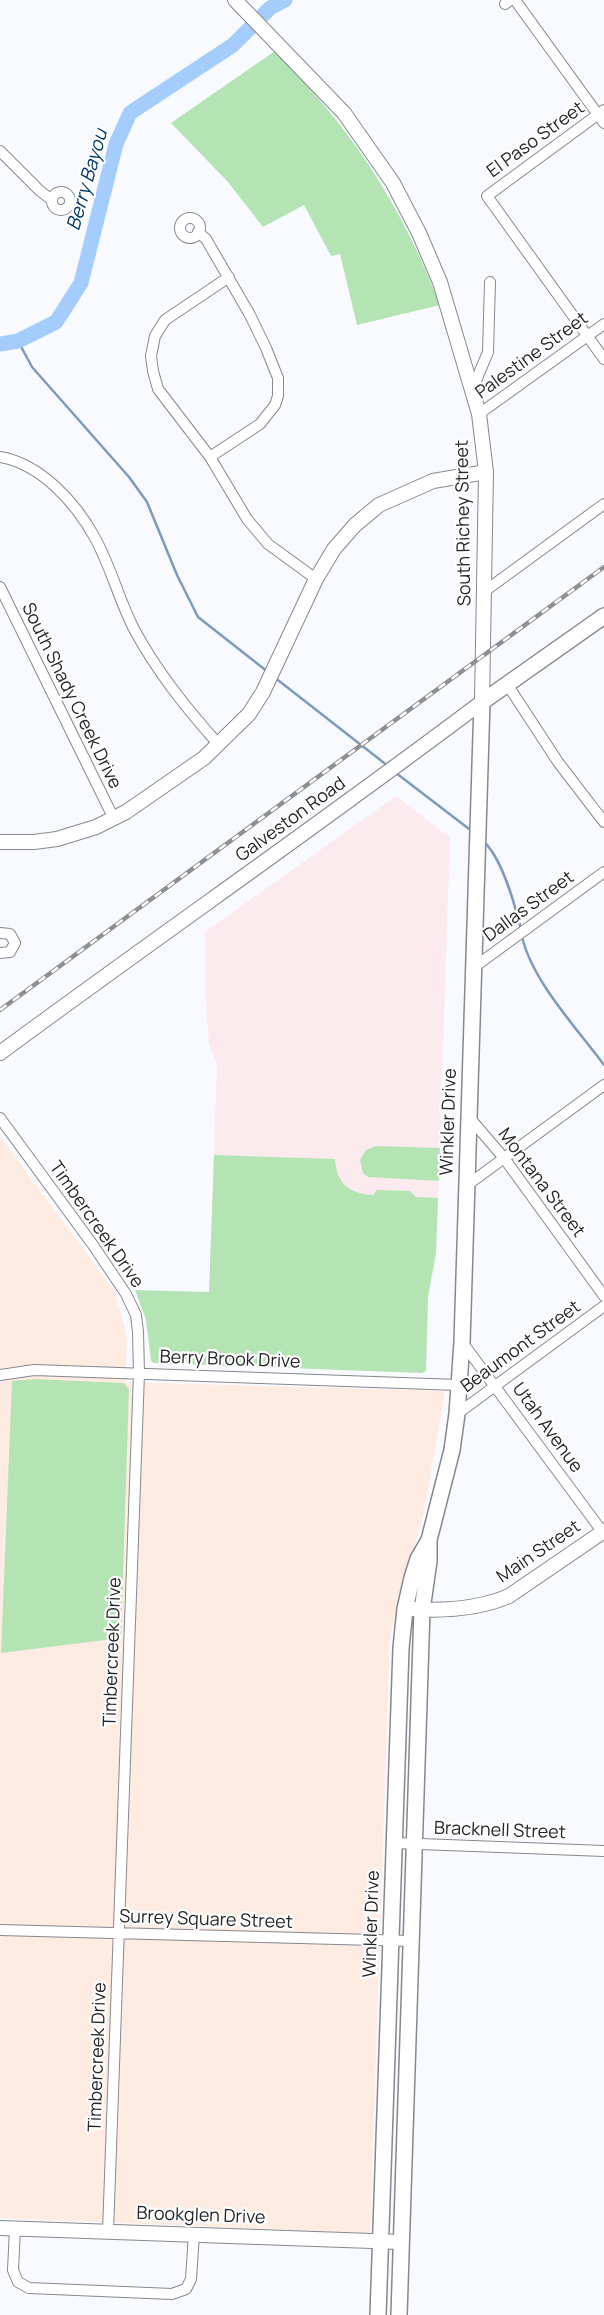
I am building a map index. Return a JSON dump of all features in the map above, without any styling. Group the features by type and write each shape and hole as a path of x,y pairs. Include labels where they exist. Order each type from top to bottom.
{"main road":[{"name":"South Richey Street","path":"236,0 344,113 393,183 419,233 440,282 480,414 486,472 482,702"},
{"path":"0,842 34,842 57,839 77,834 114,819 204,758 249,714 263,692 316,579 339,543 355,525 379,505 433,481 486,472"},
{"name":"Galveston Road","path":"0,1053 143,947 274,857 482,702 604,616"},
{"name":"Winkler Drive","path":"378,2315 400,1648 405,1609 418,1559 428,1540 452,1450 457,1414 462,1342 482,702"},
{"name":"Main Street","path":"405,1609 422,1610 483,1606 495,1602 509,1596 604,1532"},
{"name":"Winkler Drive","path":"399,2315 422,1610 428,1561 428,1540"},
{"path":"387,2043 409,2043"},
{"name":"Brookglen Drive","path":"0,2228 401,2242"}],"street":[{"path":"515,0 601,112 604,124"},
{"name":"El Paso Street","path":"588,336 487,196 601,112"},
{"path":"0,151 40,191 52,200"},
{"path":"198,232 206,239 229,277 266,348 278,378 276,406 260,424 210,457"},
{"path":"229,277 165,320 155,336 151,356 158,389 210,457 247,519 268,544 316,579"},
{"path":"473,388 488,352 490,282"},
{"name":"Palestine Street","path":"480,414 604,324"},
{"path":"588,336 604,359"},
{"path":"0,457 16,462 42,475 86,523 96,540 134,628 184,704 219,745"},
{"path":"485,590 604,504"},
{"name":"South Shady Creek Drive","path":"0,586 114,819"},
{"path":"507,684 558,762 604,822"},
{"name":"Dallas Street","path":"473,968 604,872"},
{"path":"0,932 10,934 15,943 10,952 0,953"},
{"path":"466,1186 604,1085"},
{"name":"Montana Street","path":"468,1116 504,1158 604,1296"},
{"name":"Timbercreek Drive","path":"0,1118 93,1245 126,1294 136,1315 138,1332 139,1373 108,2231"},
{"name":"Beaumont Street","path":"457,1414 604,1306"},
{"name":"Utah Avenue","path":"462,1342 604,1532"},
{"name":"Berry Brook Drive","path":"0,1375 34,1370 459,1385"},
{"name":"Bracknell Street","path":"394,1843 604,1851"},
{"name":"Surrey Square Street","path":"0,1930 412,1941"},
{"path":"14,2229 13,2270 18,2282 29,2288 173,2294 186,2289 191,2279 194,2234"}],"shaded area":[{"path":"396,796 450,838 436,1253 428,1297 426,1371 422,1373 207,1365 217,1064 209,1043 205,990 205,932"},
{"path":"0,1136 115,1292 127,1337 125,1382 445,1391 424,1512 390,1635 370,2233 0,2218"}],"green space":[{"path":"275,51 332,115 370,167 409,234 440,305 357,325 340,254 331,256 304,205 263,227 228,182 171,123"},
{"path":"376,1146 440,1148 439,1181 368,1177 363,1173 360,1160 366,1150"},
{"path":"214,1155 335,1159 341,1181 345,1186 357,1192 373,1195 377,1190 410,1191 416,1197 438,1198 436,1253 428,1297 426,1371 422,1373 154,1363 151,1361 146,1320 135,1290 209,1292"},
{"path":"34,1379 124,1383 129,1389 121,1638 1,1653 12,1381"}],"waterway":[{"name":"Berry Bayou","path":"0,344 18,341 56,322 81,283 116,144 130,113 233,45 270,8 285,0"},
{"path":"18,341 32,367 129,477 147,502 177,575 198,617 268,672"},
{"path":"274,677 388,766"},
{"path":"396,773 473,832"},
{"path":"483,841 490,848 501,869 521,929"},
{"path":"522,937 528,954 545,987 604,1065"}],"railway":[{"path":"0,1010 604,567"}]}
